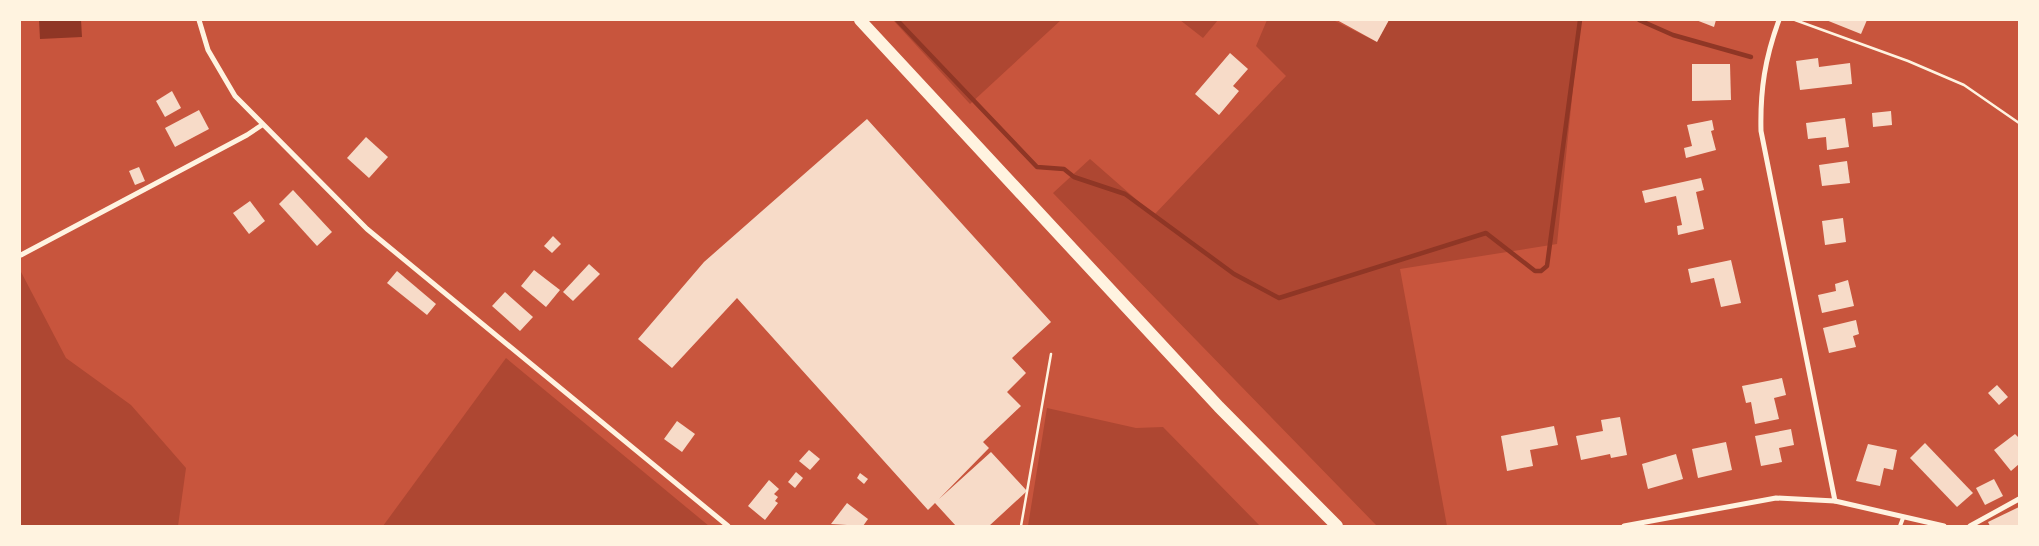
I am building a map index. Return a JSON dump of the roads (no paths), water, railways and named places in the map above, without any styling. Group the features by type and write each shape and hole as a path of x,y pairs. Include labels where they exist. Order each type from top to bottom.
{"main road":[{"path":"860,20 1212,400 1336,526"}],"street":[{"path":"199,20 208,50 235,96 366,229 728,526"},
{"path":"1779,20 1768,49 1760,95 1761,131 1835,501"},
{"path":"21,255 248,135 262,125"},
{"path":"1624,526 1776,498 1835,501 1944,526"},
{"path":"1970,526 2019,499"}],"lane":[{"path":"1900,526 1903,518"}],"waterway":[{"path":"897,20 1037,167 1064,169 1074,177 1125,194 1234,274 1279,298 1486,233 1535,271 1541,271 1547,266 1580,20"},
{"path":"1639,20 1673,35 1751,57"}]}
